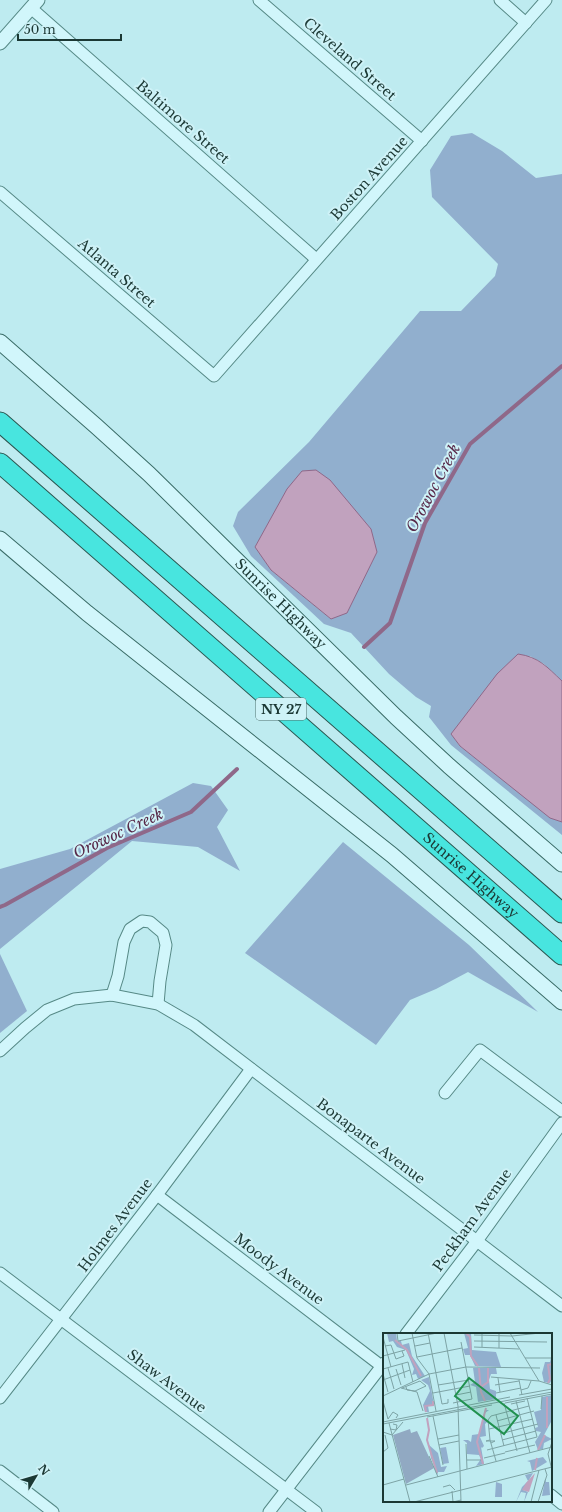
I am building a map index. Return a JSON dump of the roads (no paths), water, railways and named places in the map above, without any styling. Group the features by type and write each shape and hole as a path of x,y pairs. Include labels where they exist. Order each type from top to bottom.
{"highway":[{"name":"NY 27","path":"0,422 562,913"},
{"name":"Sunrise Highway","path":"0,463 562,955"}],"main road":[{"name":"Sunrise Highway","path":"0,342 149,474 396,717 449,766 562,864"},
{"path":"0,539 87,613 392,855 562,1002"}],"street":[{"name":"Cleveland Street","path":"259,0 422,141"},
{"path":"500,0 526,23"},
{"name":"Boston Avenue","path":"214,376 546,0"},
{"path":"0,43 34,4"},
{"name":"Baltimore Street","path":"34,4 316,259"},
{"name":"Atlanta Street","path":"0,192 214,376"},
{"path":"112,995 118,976 124,942 130,929 142,922 150,922 163,933 166,945 158,1004"},
{"name":"Bonaparte Avenue","path":"0,1051 24,1028 47,1010 74,999 112,995 158,1004 194,1025 562,1306"},
{"path":"446,1093 480,1050 562,1111"},
{"name":"Holmes Avenue","path":"0,1398 157,1195 251,1069"},
{"name":"Peckham Avenue","path":"407,1333 477,1241 562,1123"},
{"name":"Moody Avenue","path":"157,1195 383,1366"},
{"name":"Shaw Avenue","path":"0,1274 316,1512"},
{"path":"269,1512 383,1366"},
{"path":"0,1471 53,1512"},
{"path":"552,1496 562,1504"}],"waterway":[{"name":"Orowoc Creek","path":"364,647 390,623 425,523 470,444 562,366"},
{"name":"Orowoc Creek","path":"0,907 107,848 191,812 237,769"}]}
